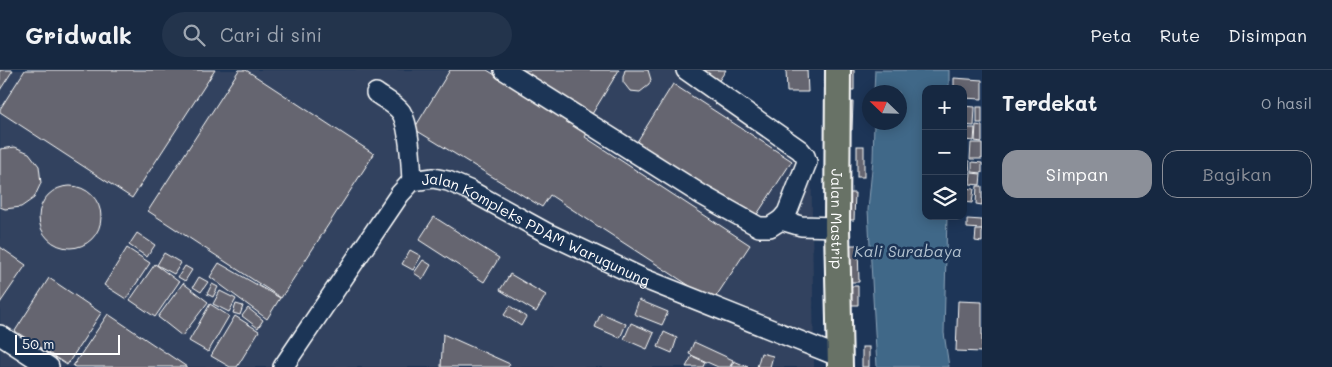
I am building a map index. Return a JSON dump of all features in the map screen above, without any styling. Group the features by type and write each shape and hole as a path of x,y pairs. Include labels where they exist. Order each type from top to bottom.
{"main road":[{"name":"Jalan Mastrip","path":"838,70 837,227 840,362"}],"street":[{"path":"504,70 702,195 759,227 770,227 781,220 787,213 807,162 804,156 785,140 686,70"},
{"path":"376,93 397,108 402,114 408,137 412,181"},
{"name":"Jalan Kompleks PDAM Warugunung","path":"283,367 400,194 412,181 434,178 448,181 469,190 545,232 642,278 840,362"},
{"path":"781,220 800,226 837,227"},
{"path":"0,336 49,367"}],"shaded area":[{"path":"0,70 703,70 811,147 814,367 0,367"}],"water":[{"name":"Kali Surabaya","path":"875,70 949,70 949,85 922,85 922,220 947,220 944,333 949,367 877,367 868,210 874,130 907,130 907,85 874,85"}],"building":[{"path":"0,70 13,70 0,90"},
{"path":"25,70 215,70 132,198 0,112 0,109"},
{"path":"239,70 246,70 374,154 281,298 148,211"},
{"path":"450,70 487,70 588,132 585,137 750,245 713,301 550,195 542,207 414,129"},
{"path":"510,70 619,70 589,119"},
{"path":"625,70 648,70 651,80 649,85 640,92 630,91 623,82"},
{"path":"695,70 726,70 716,85"},
{"path":"786,70 807,70 808,92 787,92"},
{"path":"847,70 854,70 854,90 848,90"},
{"path":"954,78 982,80 982,99 967,98 967,85 954,85"},
{"path":"673,84 792,161 756,216 635,145"},
{"path":"842,102 853,102 852,130 841,130"},
{"path":"967,106 975,107 974,126 967,125"},
{"path":"977,107 982,107 982,123 977,123"},
{"path":"976,125 982,126 982,142 975,141"},
{"path":"967,128 975,128 974,141 967,140"},
{"path":"971,143 982,143 982,159 970,159"},
{"path":"857,146 864,146 864,177 857,177"},
{"path":"15,147 29,153 39,166 41,183 34,198 21,207 5,209 0,207 0,149"},
{"path":"967,161 969,161 970,173 967,173"},
{"path":"972,162 982,163 982,173 972,172"},
{"path":"971,173 981,174 980,185 970,184"},
{"path":"70,186 82,189 92,195 98,205 101,217 98,229 92,239 82,245 70,248 58,245 48,239 42,229 39,217 42,205 48,195 58,189"},
{"path":"977,186 982,186 982,205 976,204"},
{"path":"967,188 974,189 972,203 967,202"},
{"path":"847,193 855,193 854,220 846,220"},
{"path":"434,217 499,258 484,282 419,240"},
{"path":"967,220 982,220 982,229 967,228"},
{"path":"976,230 982,230 982,242 975,241"},
{"path":"137,233 155,245 147,257 129,245"},
{"path":"848,245 858,245 859,282 848,282"},
{"path":"0,247 26,265 0,303"},
{"path":"127,248 150,263 126,299 104,285"},
{"path":"410,250 421,256 413,270 402,264"},
{"path":"164,253 181,263 174,274 157,265"},
{"path":"423,260 431,265 423,279 414,273"},
{"path":"219,263 280,298 267,319 210,277"},
{"path":"155,264 179,282 155,317 130,300"},
{"path":"185,266 192,270 185,281 178,277"},
{"path":"510,274 546,295 536,312 500,290"},
{"path":"199,277 208,282 201,292 193,287"},
{"path":"49,278 101,313 67,365 15,331"},
{"path":"183,283 208,302 182,336 158,317"},
{"path":"212,284 218,287 213,297 207,294"},
{"path":"848,286 858,286 858,305 849,305"},
{"path":"220,291 236,299 229,312 213,304"},
{"path":"639,300 668,312 662,325 634,314"},
{"path":"958,301 982,302 982,352 956,351"},
{"path":"210,304 229,316 208,352 189,341"},
{"path":"236,304 243,306 240,315 233,313"},
{"path":"510,306 526,317 521,326 504,315"},
{"path":"248,308 263,320 258,328 242,316"},
{"path":"601,313 626,324 620,338 595,327"},
{"path":"108,314 187,367 73,366"},
{"path":"235,316 259,331 237,367 230,367 211,356"},
{"path":"631,323 654,333 647,349 624,339"},
{"path":"664,332 677,338 672,353 658,347"},
{"path":"443,334 510,364 508,367 441,367"},
{"path":"694,342 733,360 730,367 718,367 689,354"},
{"path":"862,347 869,347 869,367 862,367"},
{"path":"761,353 773,356 770,367 757,367"},
{"path":"692,356 705,362 703,367 686,367"},
{"path":"734,361 748,367 731,367"}]}
